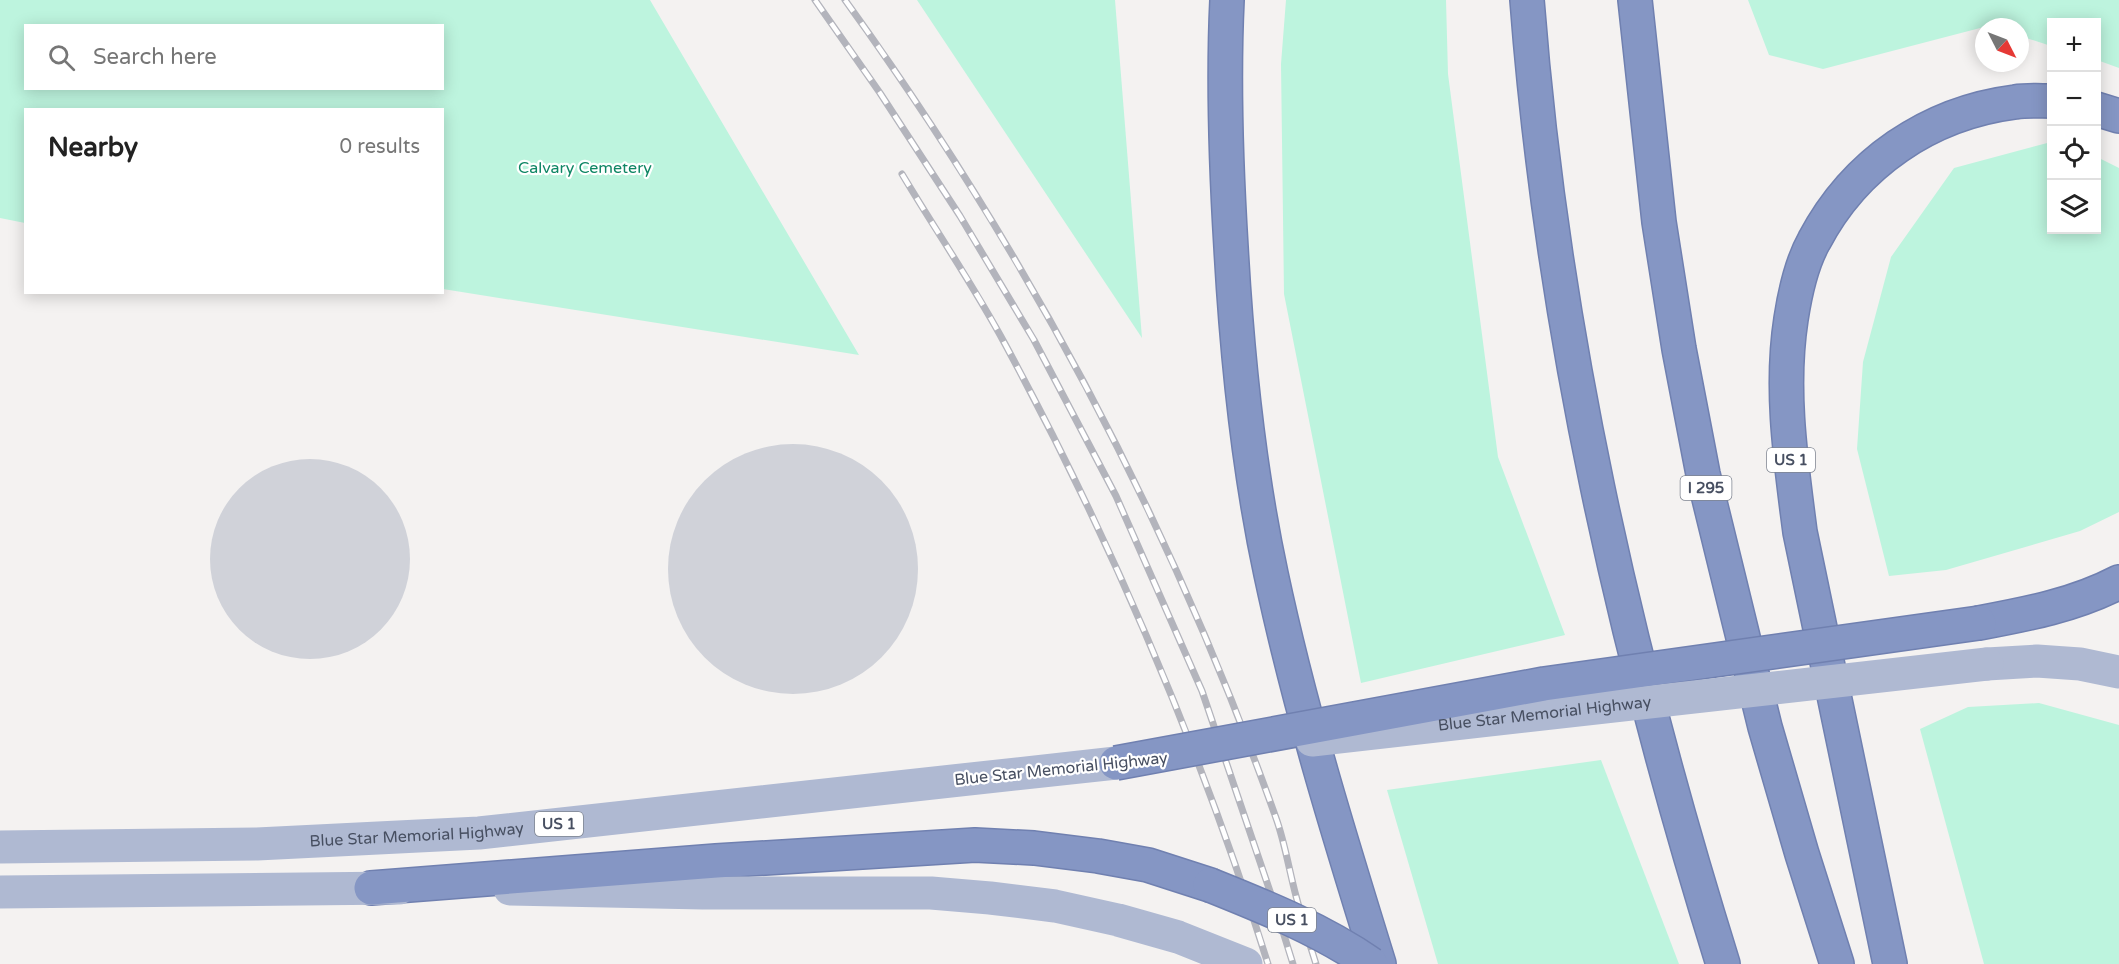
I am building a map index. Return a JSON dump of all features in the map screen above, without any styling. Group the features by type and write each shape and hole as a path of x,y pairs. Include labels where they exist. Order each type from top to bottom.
{"highway":[{"path":"1227,0 1227,167 1232,269 1242,392 1254,473 1270,573 1292,665 1329,801 1379,964"},
{"path":"1527,0 1549,207 1566,330 1589,451 1617,582 1651,717 1723,964"},
{"name":"I 295","path":"1635,0 1659,222 1679,349 1703,474 1766,727 1802,854 1838,964"},
{"name":"US 1","path":"1890,964 1800,532 1791,468 1787,415 1787,366 1791,321 1799,281 1813,242 1834,208 1860,176 1886,153 1946,119 2017,101 2047,101"},
{"path":"2101,110 2119,116"},
{"name":"US 1","path":"1116,763 1544,684 1979,623 2040,612 2082,598 2119,582"},
{"name":"US 1","path":"371,888 716,861 975,845 1034,848 1148,865 1210,885 1261,905 1311,929 1371,964"}],"main road":[{"name":"Blue Star Memorial Highway","path":"0,847 257,844 479,833 1987,664 2037,661 2080,664 2119,672"},
{"name":"US 1","path":"0,892 371,888"},
{"path":"371,888 955,895 1055,906 1178,937 1236,960"}],"green space":[{"name":"Calvary Cemetery","path":"0,0 650,0 859,355 444,289 444,108 24,108 24,223 0,218"},
{"path":"917,0 1115,0 1142,338"},
{"path":"1286,0 1446,0 1448,74 1498,457 1565,635 1361,683 1284,294 1281,64"},
{"path":"1748,0 2119,0 2119,68 2101,61 2101,18 2047,18 2047,45 2029,39 2029,18 1975,18 1975,29 1823,69 1769,55"},
{"path":"2047,143 2047,234 2101,234 2101,159 2119,168 2119,512 2080,531 1946,570 1889,576 1857,449 1863,362 1891,257 1954,168"},
{"path":"2039,703 2119,725 2119,964 1984,964 1920,729 1968,707"},
{"path":"1601,760 1679,964 1438,964 1387,790"}],"building":[{"path":"781,444 805,444 829,449 852,458 882,480 897,499 909,521 916,545 918,569 916,593 909,617 897,639 882,658 863,673 841,685 805,694 781,694 757,689 734,680 713,666 696,649 682,628 673,605 668,581 668,557 673,533 682,510 696,489 713,472 734,458 757,449"},
{"path":"310,459 329,461 348,467 381,488 402,521 408,540 410,559 408,578 402,597 381,630 348,651 329,657 310,659 291,657 272,651 239,630 218,597 212,578 210,559 212,540 218,521 239,488 272,467 291,461"}],"railway":[{"path":"815,0 880,93 960,216 1034,340 1116,496 1202,691 1293,964"},
{"path":"845,0 911,95 974,192 1089,393 1142,497 1235,709 1276,818 1316,964"},
{"path":"902,174 1005,344 1082,494 1118,571 1184,726 1242,884 1268,964"}]}
